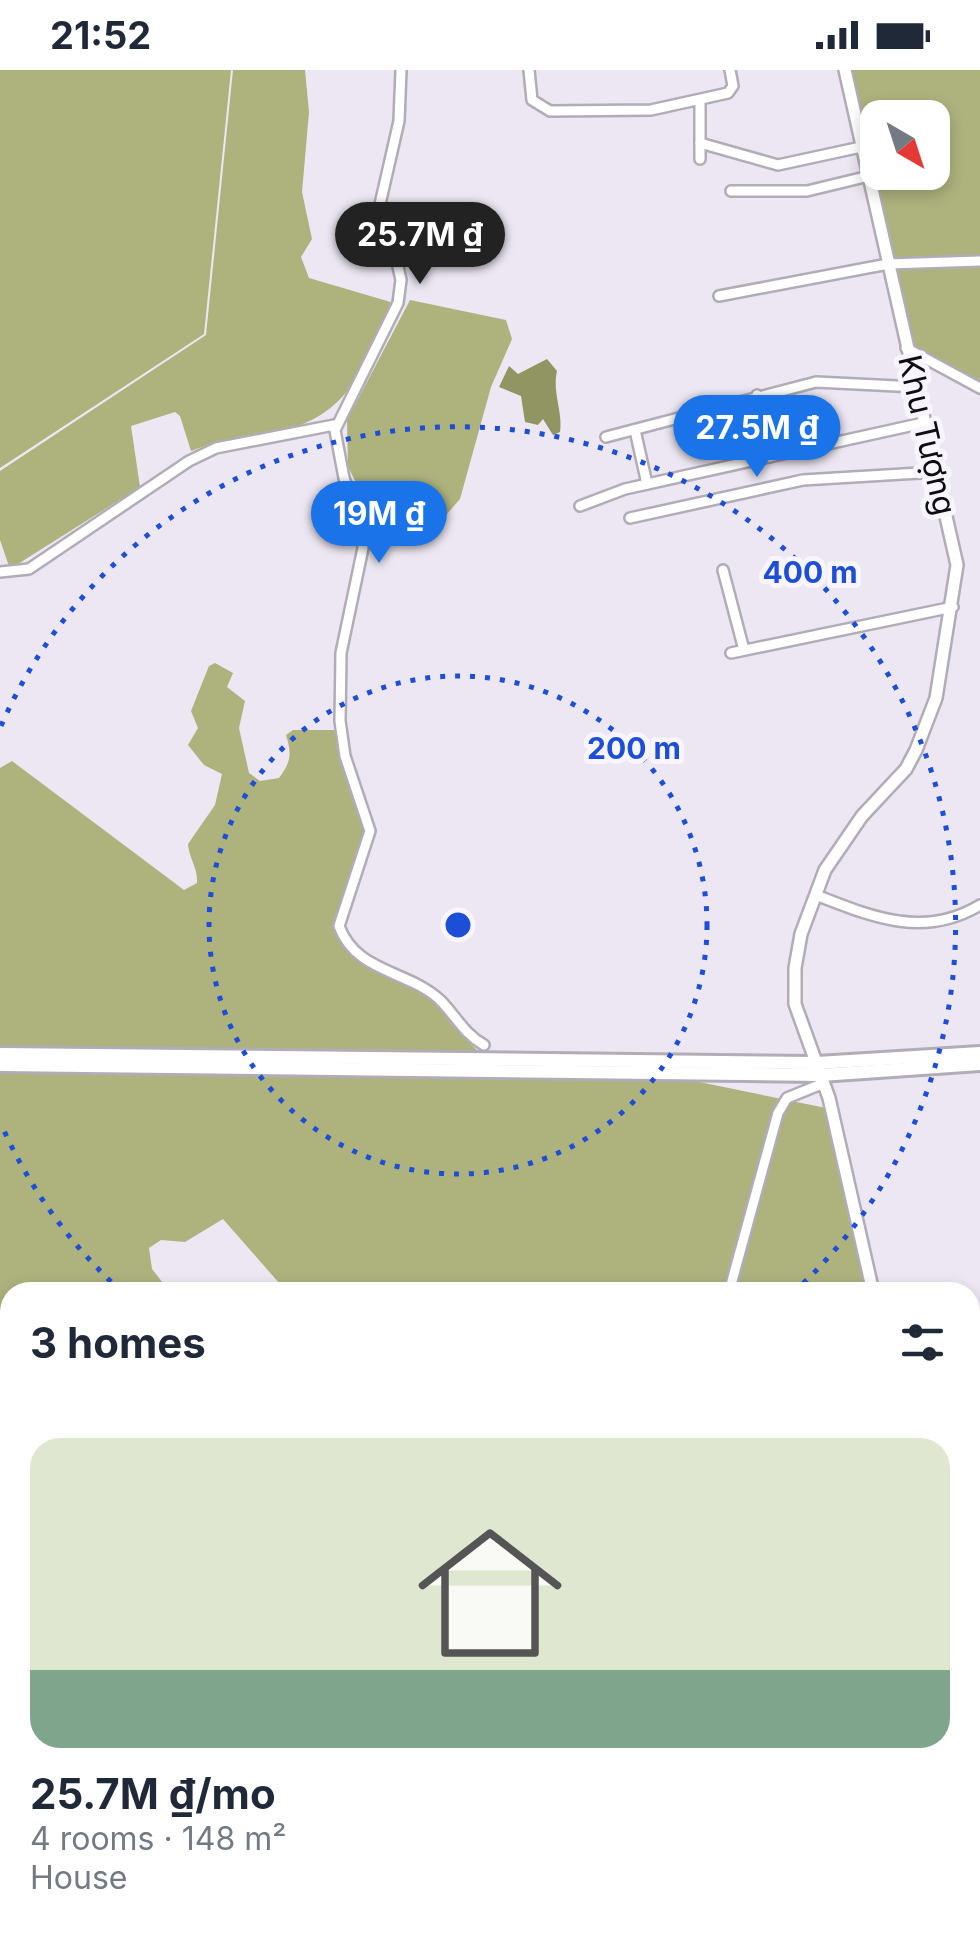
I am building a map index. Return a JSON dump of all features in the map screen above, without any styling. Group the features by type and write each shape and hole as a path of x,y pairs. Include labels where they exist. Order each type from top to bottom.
{"main road":[{"path":"0,1054 821,1074 980,1053"},
{"path":"0,1065 821,1074 980,1064"}],"street":[{"path":"335,430 398,303 398,262 378,214 399,121 401,70"},
{"path":"530,70 532,100 545,111 667,110 732,90 730,70"},
{"name":"Khu Tượng","path":"844,70 860,142"},
{"path":"700,100 700,159"},
{"path":"700,142 778,166 860,147"},
{"path":"731,191 787,193 860,178"},
{"name":"Khu Tượng","path":"870,1282 821,1074 795,1004 801,934 838,847 912,758 936,698 954,606 957,565 872,190"},
{"path":"719,296 888,264 980,261"},
{"path":"906,348 980,388"},
{"path":"606,436 816,382 917,387"},
{"path":"757,396 770,457"},
{"path":"580,506 647,484 923,423"},
{"path":"0,572 28,569 188,460 216,448 330,424 335,430 344,478 362,529 361,556 341,654 340,721 345,756 370,832 370,843 339,926 358,955 439,999 463,1029 484,1045"},
{"path":"635,430 647,484"},
{"path":"630,518 725,494 823,477 936,472"},
{"path":"723,570 744,650"},
{"path":"731,653 954,606"},
{"path":"816,895 881,921 905,924 954,919 980,906"},
{"path":"732,1282 778,1113 787,1098 821,1074"}],"shaded area":[{"path":"0,70 231,70 204,334 0,468"},
{"path":"233,70 305,70 309,112 302,192 312,239 301,257 309,278 394,303 363,368 338,402 321,415 274,433 191,451 180,416 175,412 131,426 140,487 10,569 0,540 0,471 206,335"},
{"path":"849,70 980,70 980,387 910,344 876,190 950,190 950,100 860,100 860,119"},
{"path":"410,300 506,320 512,339 491,387 460,499 446,515 359,488 348,467 347,420"},
{"path":"547,359 557,371 561,424 560,432 553,435 543,419 538,425 525,422 521,396 499,387 509,366 518,374"},
{"path":"215,663 233,673 227,687 245,701 239,728 249,773 260,781 279,778 283,772 289,758 286,735 293,730 334,730 336,734 364,831 360,859 334,919 352,955 375,972 403,982 433,1001 481,1053 626,1067 826,1108 864,1282 278,1282 223,1219 185,1242 161,1240 149,1248 152,1269 162,1282 0,1282 0,768 12,761 184,890 197,883 188,844 215,805 222,774 204,765 188,745 198,728 191,711 209,666"}]}
